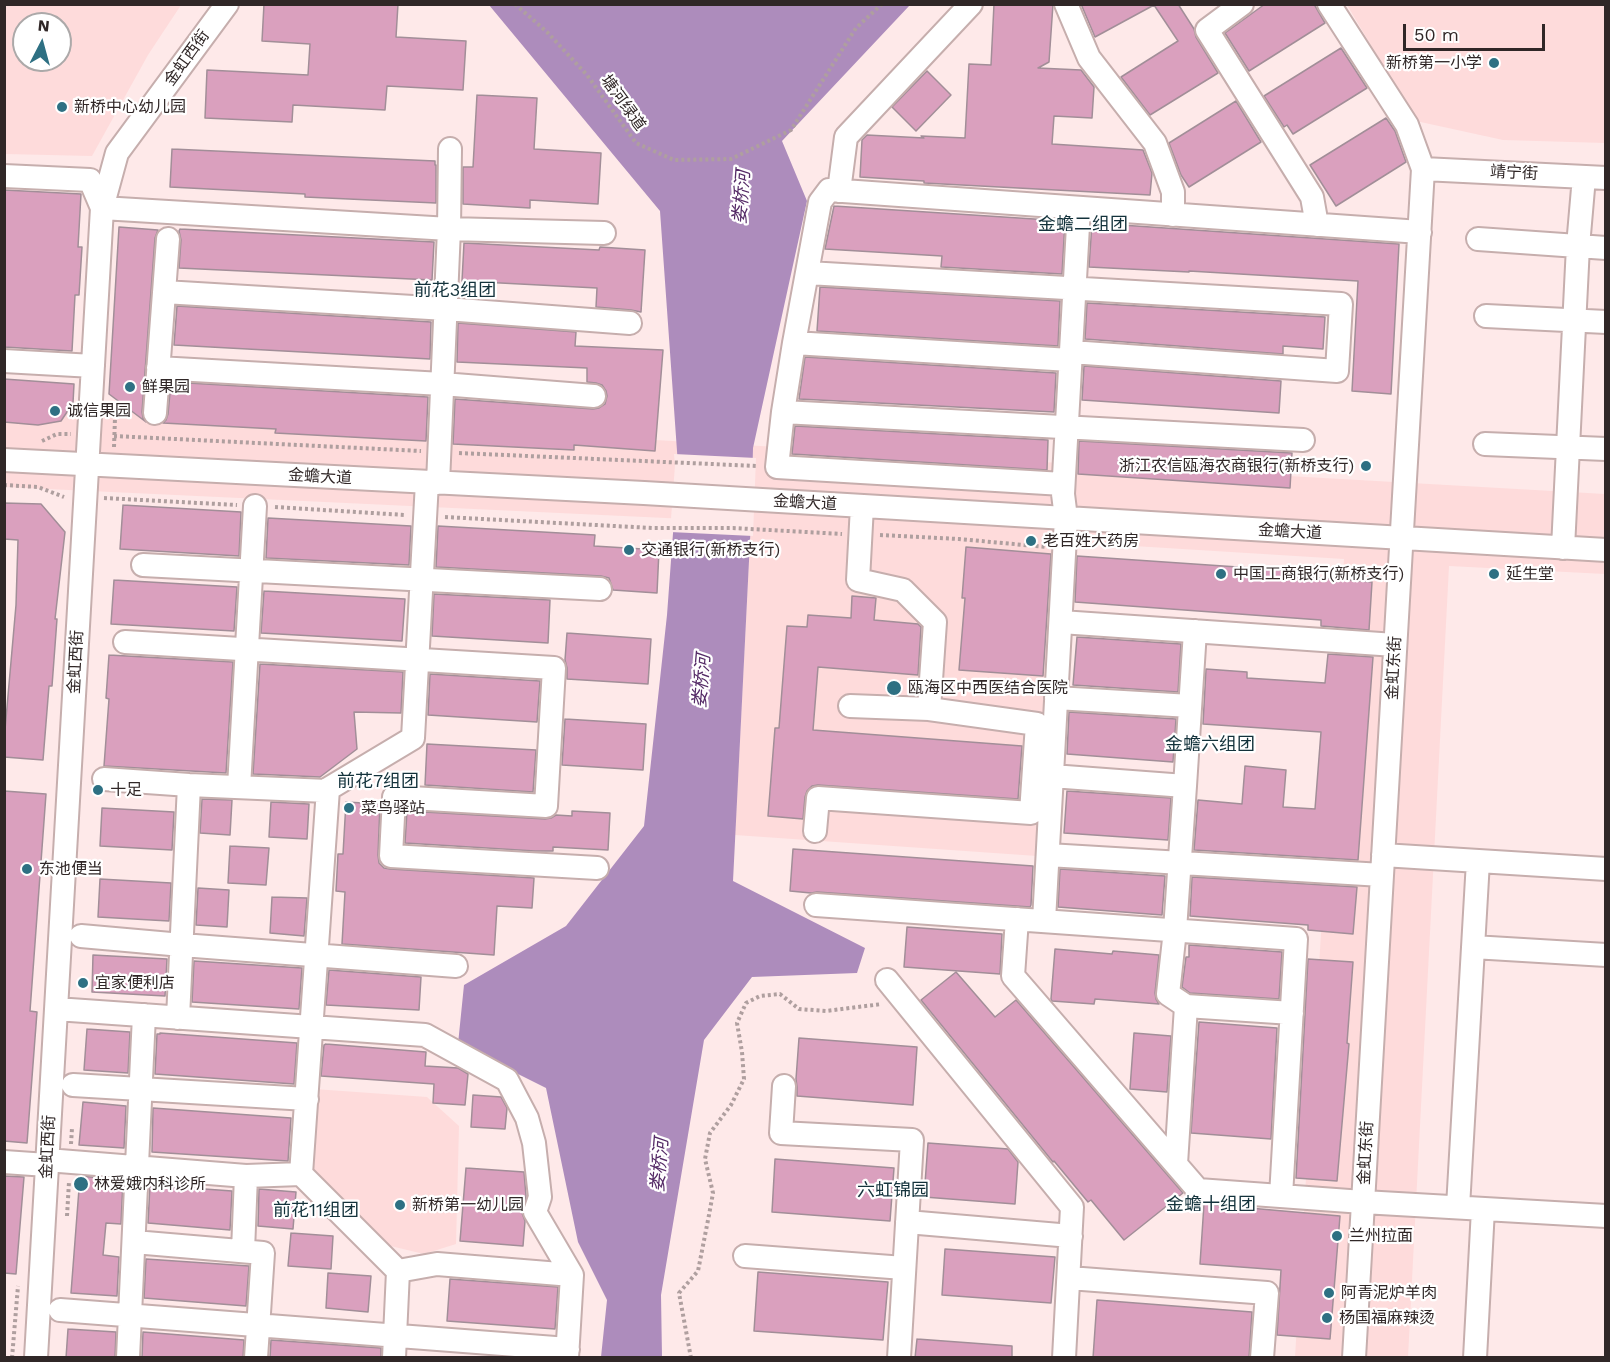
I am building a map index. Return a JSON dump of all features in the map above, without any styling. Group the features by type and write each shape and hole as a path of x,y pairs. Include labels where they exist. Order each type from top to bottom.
{"street":[{"name":"金虹西街","path":"36,1358 102,208 117,153 227,4"},
{"path":"839,191 846,137 971,4"},
{"path":"1066,4 1089,58 1155,143 1173,192 1173,215"},
{"path":"1242,4 1207,30 1312,197 1317,225"},
{"name":"金虹东街","path":"1329,4 1407,125 1423,169 1354,1358"},
{"path":"302,1174 327,791 413,738 425,516 440,452 450,149"},
{"name":"靖宁街","path":"1423,169 1594,177"},
{"path":"4,176 90,180 102,208 449,229 604,233"},
{"path":"1563,548 1578,246 1594,177"},
{"path":"1063,484 777,467 794,343 820,202 829,190 1419,232"},
{"path":"1044,921 1065,548 1066,518 1063,484 1079,208"},
{"path":"155,413 168,239"},
{"path":"1478,239 1605,248"},
{"path":"794,343 1337,371 1341,304 808,273"},
{"path":"164,292 630,323"},
{"path":"1486,316 1605,322"},
{"path":"4,361 93,366"},
{"path":"158,368 442,384 594,396"},
{"path":"783,412 1303,440"},
{"path":"1485,444 1605,449"},
{"name":"金蟾大道","path":"4,460 644,493 1605,550"},
{"path":"239,787 255,506"},
{"path":"861,506 858,580 903,590 935,622 929,709"},
{"path":"142,565 600,589"},
{"path":"1061,622 1395,645"},
{"path":"1195,631 1175,930 1168,994 1185,1006 1292,1013"},
{"path":"125,642 554,668 546,806 394,797 391,856 597,868"},
{"path":"1056,699 1190,706"},
{"path":"815,831 818,798 1031,813 1037,724 929,709 850,706"},
{"path":"1052,776 1185,786"},
{"path":"104,779 327,791"},
{"path":"178,1018 189,785"},
{"path":"1048,855 1180,862 1383,865 1478,861 1605,869"},
{"path":"1458,1207 1478,861"},
{"path":"816,905 1296,939 1281,1196"},
{"path":"1017,919 1013,976 1198,1190 1605,1216"},
{"path":"81,936 456,966"},
{"path":"1473,946 1605,955"},
{"path":"887,980 1072,1207 1064,1358"},
{"path":"1176,1164 1185,1006"},
{"path":"56,1009 424,1035 507,1080 527,1118 534,1143 540,1197 536,1212 572,1275 567,1353 395,1335 60,1310"},
{"path":"128,1358 144,1015"},
{"path":"73,1085 307,1099"},
{"path":"784,1086 781,1133 912,1140 899,1358"},
{"path":"4,1162 138,1167 246,1176 302,1174 398,1271 394,1358"},
{"path":"243,1251 246,1176"},
{"path":"1475,1358 1483,1209"},
{"path":"907,1222 1071,1236"},
{"path":"134,1242 263,1253 256,1358"},
{"path":"745,1256 904,1268"},
{"path":"398,1271 437,1264 572,1275"},
{"path":"1069,1278 1267,1293 1262,1358"}],"path":[{"name":"塘河绿道","path":"515,4 547,32 587,75 636,143 674,160 731,159 791,130 856,28 882,4"},
{"path":"38,487 42,440 57,434 762,466"},
{"path":"108,498 652,528 733,528 959,539 1065,548"},
{"path":"691,1358 679,1293 698,1271 709,1215 713,1193 705,1159 710,1133 731,1105 744,1079 738,1023 746,1003 760,996 780,994 798,1009 826,1011 904,1001"}],"shaded area":[{"name":"新桥中心幼儿园","path":"5,4 181,4 148,55 92,156 5,154"},
{"name":"新桥第一小学","path":"1347,5 1605,5 1605,143 1503,140 1416,121"},
{"path":"4,403 1605,494 1605,574 1449,566 1408,1357 1295,1357 1344,559 1053,541 1037,856 735,835 751,522 5,487"},
{"name":"新桥第一幼儿园","path":"314,1089 427,1097 459,1126 456,1244 424,1254 378,1243 309,1167"}],"water":[{"name":"娄桥河","path":"489,5 910,5 782,141 807,201 753,448 733,881 865,948 857,973 752,977 704,1040 661,1295 662,1357 601,1357 607,1300 578,1242 546,1088 458,1044 464,985 566,926 644,826 667,615 678,465 660,211"}],"pier":[{"path":"674,454 756,458 753,536 670,532"}],"building":[{"path":"264,4 398,4 396,37 466,41 463,90 387,86 385,110 293,105 292,122 205,118 207,70 308,75 310,44 262,41"},
{"path":"994,4 1053,4 1049,62 1038,68 1081,70 1094,87 1092,118 1054,116 1052,144 1143,150 1152,173 1150,195 924,183 924,181 860,177 862,140 867,135 965,138 969,64 991,65"},
{"path":"1081,4 1178,4 1218,73 1150,115 1121,77 1178,41 1154,5 1095,37"},
{"path":"1265,4 1314,4 1325,23 1249,71 1225,33"},
{"path":"1341,48 1367,88 1293,134 1287,125 1284,127 1264,96"},
{"path":"927,71 951,95 916,131 892,107"},
{"path":"477,95 537,98 534,149 601,153 598,204 530,200 530,208 463,204 463,167 473,167"},
{"path":"1236,101 1261,142 1189,187 1181,175 1169,143"},
{"path":"1386,118 1395,131 1406,162 1336,206 1310,165"},
{"path":"172,149 435,161 436,203 305,197 305,194 170,187"},
{"path":"4,190 81,194 78,247 82,247 79,295 75,295 72,351 4,347"},
{"path":"834,206 1065,221 1062,274 941,267 942,256 825,249"},
{"path":"1092,223 1399,244 1391,394 1352,391 1358,281 1089,267"},
{"path":"119,227 158,230 155,238 142,412 146,422 109,394"},
{"path":"180,229 434,242 432,280 179,268"},
{"path":"464,243 645,250 641,312 596,307 597,288 462,281"},
{"path":"820,287 1060,301 1058,346 817,331"},
{"path":"1087,303 1325,317 1323,349 1283,346 1283,354 1085,339"},
{"path":"177,306 431,322 430,359 174,345"},
{"path":"458,323 576,332 575,346 663,350 655,451 574,445 574,450 453,444 455,399 593,409 605,404 607,396 602,385 587,382 587,368 457,362"},
{"path":"805,357 1056,373 1054,412 799,399"},
{"path":"1084,366 1281,381 1279,413 1082,400"},
{"path":"4,379 74,384 73,403 61,421 38,425 4,422"},
{"path":"171,382 428,397 426,441 275,433 276,429 163,423 168,414"},
{"path":"795,426 1048,440 1047,470 792,454"},
{"path":"1079,441 1292,453 1290,488 1078,474"},
{"path":"4,503 41,504 65,532 55,619 57,619 52,686 49,686 43,760 4,757 16,605 18,540 4,539"},
{"path":"123,505 241,512 239,556 120,549"},
{"path":"268,518 411,526 409,565 266,558"},
{"path":"438,526 595,535 594,546 659,550 657,593 613,590 609,578 601,576 436,567"},
{"path":"966,547 1051,554 1043,676 959,670 965,598 962,598"},
{"path":"1077,556 1311,572 1310,577 1372,582 1369,630 1321,626 1321,620 1075,602"},
{"path":"114,580 237,587 234,631 111,624"},
{"path":"264,591 405,599 402,641 261,633"},
{"path":"434,594 550,600 548,643 432,636"},
{"path":"852,596 876,598 874,620 918,624 921,627 918,675 818,667 813,730 1022,746 1018,799 818,785 812,786 807,791 803,819 768,816 775,728 779,728 787,626 807,627 808,615 851,618"},
{"path":"567,633 651,639 648,684 567,679 565,660"},
{"path":"1077,637 1181,644 1178,692 1073,685"},
{"path":"1328,654 1373,657 1358,860 1194,850 1198,800 1242,804 1245,766 1286,770 1283,807 1315,809 1321,732 1203,724 1206,669 1247,672 1247,678 1325,683"},
{"path":"109,655 233,662 226,773 104,766 109,699 106,698"},
{"path":"260,664 403,672 401,713 354,712 357,749 320,777 253,774"},
{"path":"430,674 540,681 537,722 428,715"},
{"path":"1069,712 1176,719 1173,762 1067,754"},
{"path":"565,719 646,724 643,770 562,765"},
{"path":"427,744 536,750 533,792 425,785"},
{"path":"4,791 46,794 30,1011 37,1012 27,1143 4,1141"},
{"path":"1067,791 1171,798 1168,840 1064,833"},
{"path":"202,799 232,800 230,835 200,833"},
{"path":"271,802 309,804 307,839 269,837"},
{"path":"346,802 380,804 378,855 379,863 384,868 534,878 532,908 497,906 494,955 342,944 345,892 336,891 338,854 343,854"},
{"path":"102,808 174,812 172,850 100,846"},
{"path":"407,811 545,819 556,815 572,816 572,811 610,813 608,850 553,847 553,851 535,851 405,843"},
{"path":"230,846 269,848 266,885 228,883"},
{"path":"793,849 1033,866 1031,905 1030,907 790,891"},
{"path":"1060,869 1165,876 1162,915 1058,907"},
{"path":"1192,877 1357,887 1353,934 1308,930 1308,925 1190,916"},
{"path":"100,879 171,883 169,921 98,917"},
{"path":"198,888 229,890 227,927 196,925"},
{"path":"272,897 307,898 304,936 270,933"},
{"path":"907,927 1002,934 1000,974 904,967"},
{"path":"1189,945 1282,952 1279,999 1190,993 1182,987 1186,957 1189,957"},
{"path":"1055,949 1159,955 1155,993 1159,1004 1095,999 1094,1004 1052,1001"},
{"path":"93,955 167,959 165,996 92,992"},
{"path":"1308,959 1353,962 1347,1043 1349,1044 1337,1181 1296,1178"},
{"path":"194,961 302,968 299,1009 192,1002"},
{"path":"329,970 421,977 419,1010 326,1005"},
{"path":"956,972 995,1017 1016,1000 1183,1193 1124,1240 1091,1200 1088,1202 1053,1162 921,1000"},
{"path":"1199,1022 1277,1028 1271,1139 1191,1133"},
{"path":"87,1029 130,1032 128,1073 84,1070"},
{"path":"1134,1033 1171,1036 1167,1092 1130,1089"},
{"path":"157,1034 297,1043 294,1084 155,1074"},
{"path":"799,1038 917,1047 913,1105 797,1096"},
{"path":"324,1045 426,1052 425,1066 458,1068 468,1074 465,1105 433,1103 434,1084 321,1076"},
{"path":"473,1095 501,1097 507,1108 505,1129 471,1127"},
{"path":"83,1102 126,1106 124,1148 79,1145"},
{"path":"153,1108 291,1118 288,1161 152,1152"},
{"path":"928,1143 1008,1149 1018,1162 1015,1204 924,1197"},
{"path":"775,1159 894,1168 890,1221 772,1212"},
{"path":"466,1168 524,1172 526,1196 522,1213 525,1221 523,1246 460,1241"},
{"path":"4,1176 24,1177 16,1274 4,1273"},
{"path":"80,1176 123,1180 121,1224 106,1223 103,1255 119,1257 117,1296 71,1293"},
{"path":"150,1185 232,1191 230,1230 148,1223"},
{"path":"259,1189 296,1192 293,1229 258,1226"},
{"path":"1204,1204 1340,1216 1330,1339 1277,1335 1281,1270 1200,1264"},
{"path":"291,1233 333,1236 331,1269 288,1266"},
{"path":"945,1249 1055,1257 1051,1303 942,1295"},
{"path":"146,1259 249,1266 246,1306 144,1298"},
{"path":"758,1272 888,1282 883,1340 754,1331"},
{"path":"328,1273 371,1276 368,1312 326,1308"},
{"path":"450,1279 558,1287 555,1329 447,1321"},
{"path":"1097,1300 1252,1312 1249,1358 1093,1358"},
{"path":"68,1329 116,1332 115,1358 66,1358"},
{"path":"143,1332 244,1340 243,1358 142,1358"},
{"path":"917,1339 1012,1346 1012,1358 915,1358"},
{"path":"271,1340 381,1348 381,1358 270,1358"}],"place":[{"name":"新桥第一小学","path":"1494,63"},
{"name":"新桥中心幼儿园","path":"62,107"},
{"name":"鲜果园","path":"130,387"},
{"name":"诚信果园","path":"55,411"},
{"name":"浙江农信瓯海农商银行(新桥支行)","path":"1366,466"},
{"name":"老百姓大药房","path":"1031,541"},
{"name":"交通银行(新桥支行)","path":"629,550"},
{"name":"中国工商银行(新桥支行)","path":"1221,574"},
{"name":"延生堂","path":"1494,574"},
{"name":"瓯海区中西医结合医院","path":"894,688"},
{"name":"十足","path":"98,790"},
{"name":"菜鸟驿站","path":"349,808"},
{"name":"东池便当","path":"27,869"},
{"name":"宜家便利店","path":"83,983"},
{"name":"林爱娥内科诊所","path":"81,1184"},
{"name":"新桥第一幼儿园","path":"400,1205"},
{"name":"兰州拉面","path":"1337,1236"},
{"name":"阿青泥炉羊肉","path":"1329,1293"},
{"name":"杨国福麻辣烫","path":"1327,1318"}],"district":[{"name":"金蟾二组团","path":"1083,225"},
{"name":"前花3组团","path":"455,291"},
{"name":"金蟾六组团","path":"1210,745"},
{"name":"前花7组团","path":"378,782"},
{"name":"六虹锦园","path":"893,1191"},
{"name":"金蟾十组团","path":"1211,1205"},
{"name":"前花11组团","path":"316,1211"}]}
